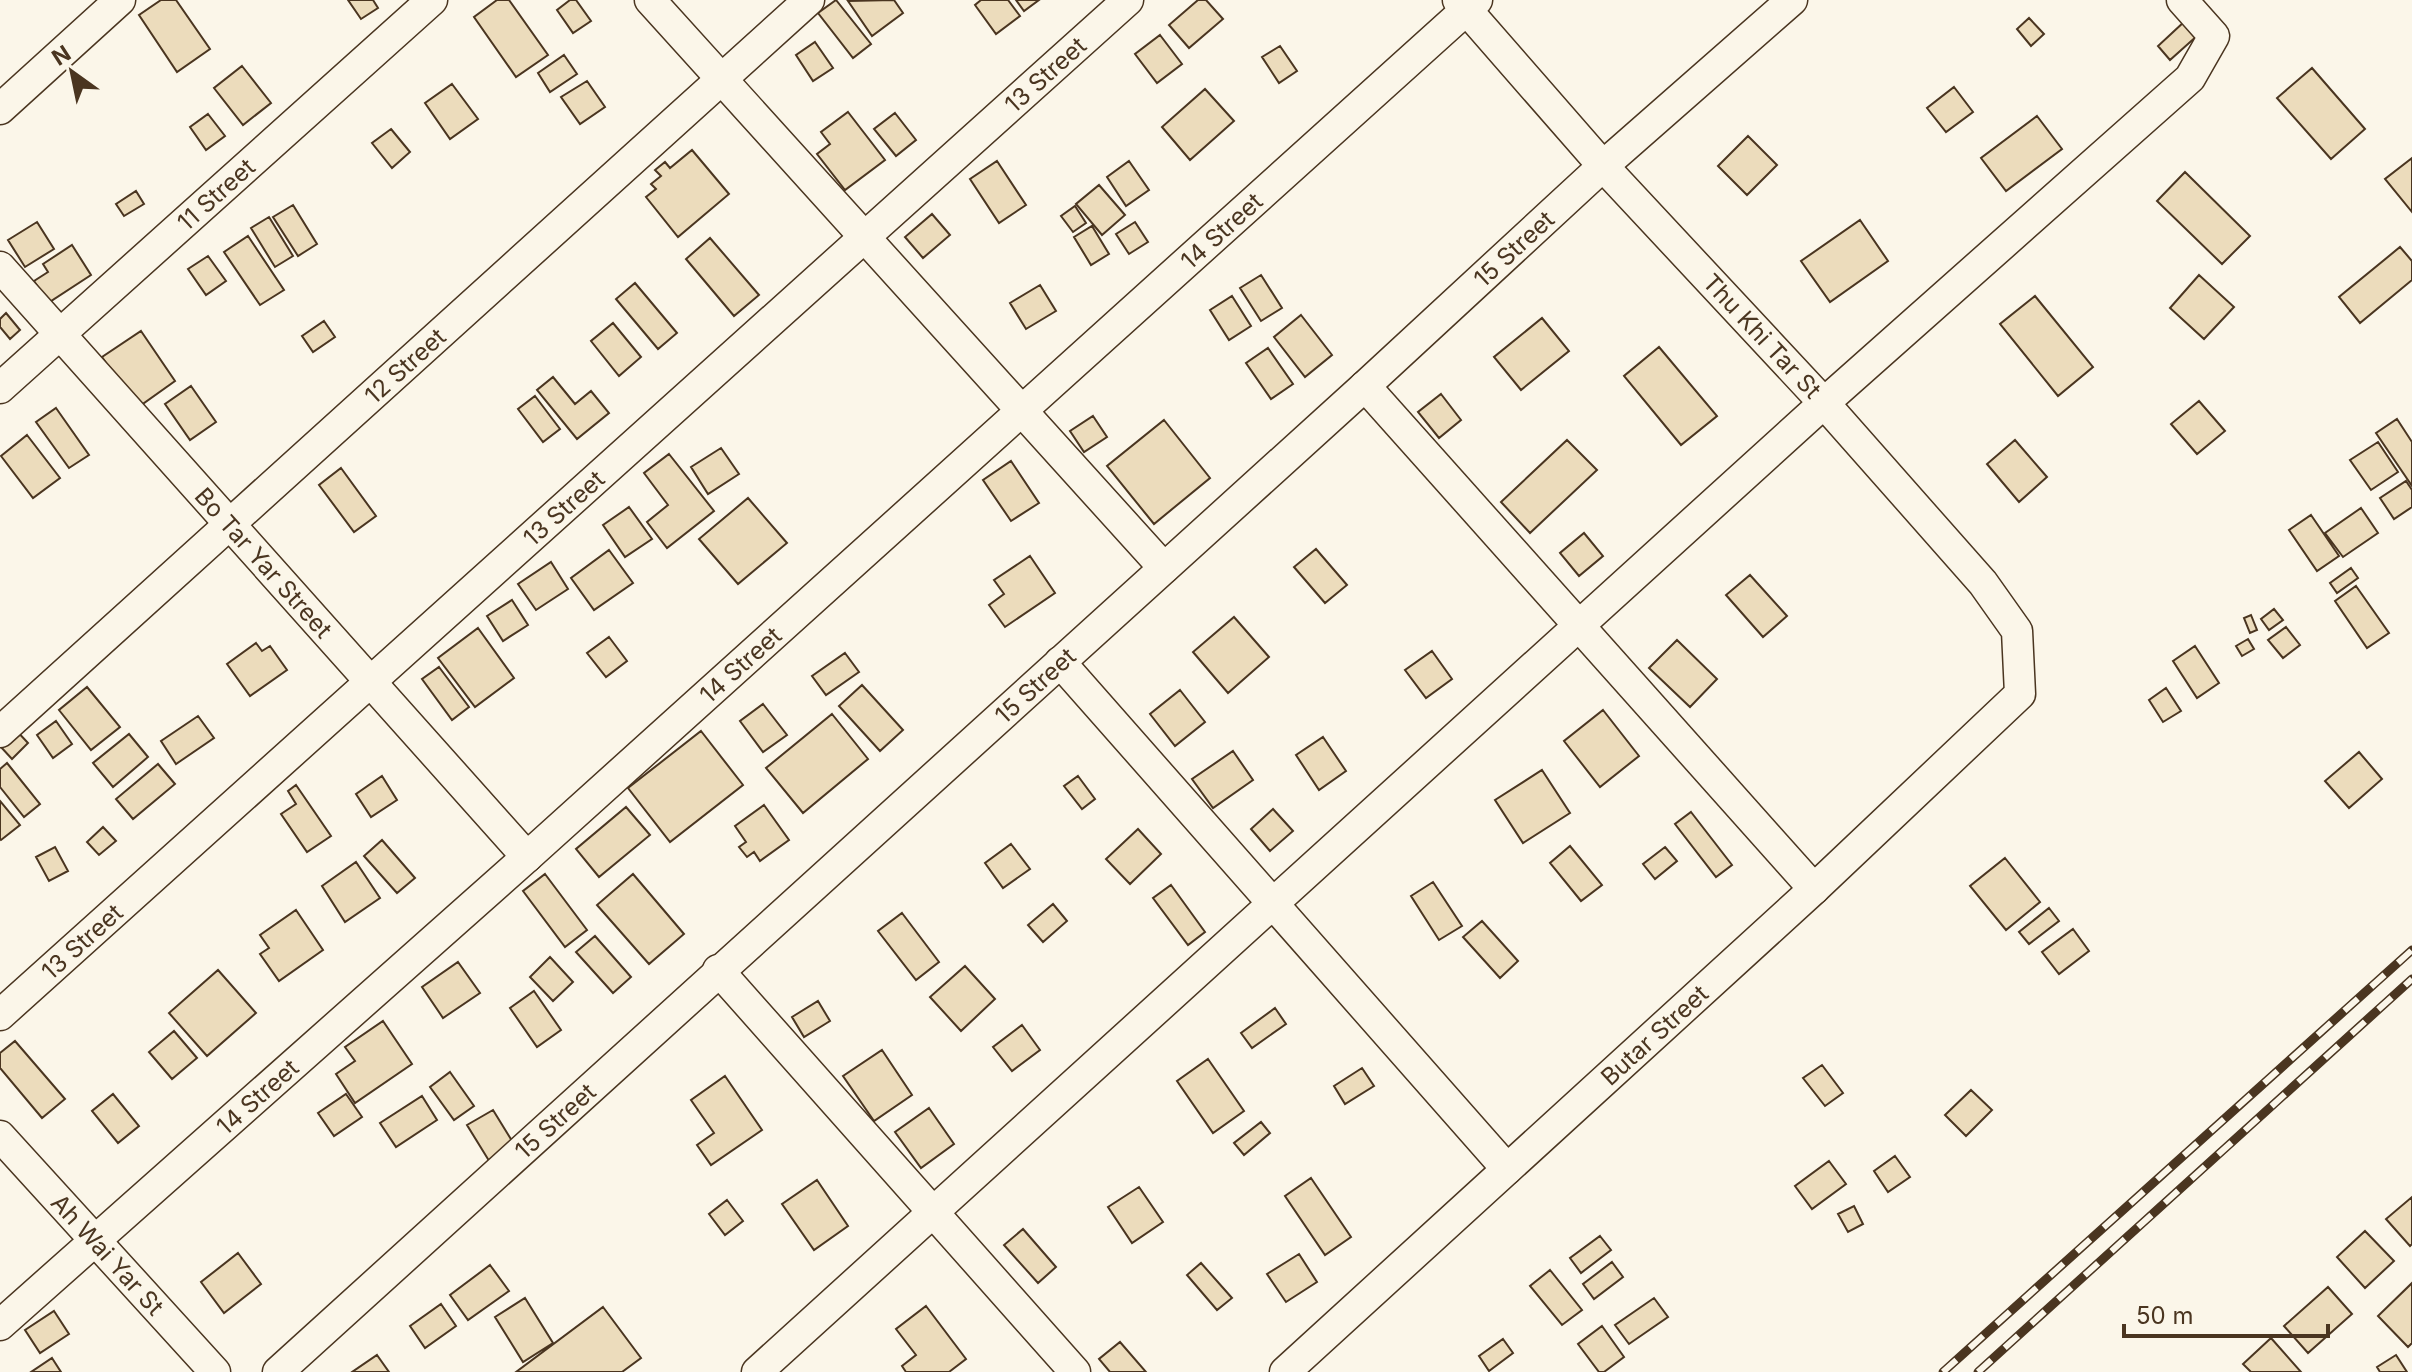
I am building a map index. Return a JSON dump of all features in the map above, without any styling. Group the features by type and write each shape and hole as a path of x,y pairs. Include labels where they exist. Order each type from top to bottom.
{"street":[{"path":"0,109 120,0"},
{"name":"11 Street","path":"0,388 432,0"},
{"path":"650,0 1164,568"},
{"name":"12 Street","path":"0,732 809,0"},
{"name":"13 Street","path":"0,1015 1128,0"},
{"name":"15 Street","path":"278,1372 1365,386 1603,166 1792,0"},
{"path":"757,1372 1824,403 2190,78 2214,36 2182,0"},
{"name":"Thu Khi Tar St","path":"1467,3 1603,166 1824,403 1983,583 2017,631 2020,694"},
{"name":"14 Street","path":"0,1325 527,857 1467,3"},
{"name":"Bo Tar Yar Street","path":"0,267 527,857"},
{"path":"1365,386 1814,889"},
{"path":"1060,662 1507,1169"},
{"name":"Butar Street","path":"1285,1372 1814,889 2020,694"},
{"path":"718,970 1075,1372"},
{"name":"Ah Wai Yar St","path":"0,1136 215,1372"}],"building":[{"path":"161,0 176,0 210,49 177,72 139,15"},
{"path":"348,0 373,0 378,8 361,19"},
{"path":"497,0 509,0 548,55 516,77 474,17"},
{"path":"570,0 576,0 591,21 573,33 557,10"},
{"path":"836,0 871,44 853,58 818,13"},
{"path":"894,0 903,13 872,36 848,1"},
{"path":"981,0 1008,0 1020,16 996,34 975,5"},
{"path":"1016,0 1039,0 1024,11"},
{"path":"1198,0 1206,0 1223,19 1189,48 1169,25"},
{"path":"2029,18 2044,34 2031,46 2017,29"},
{"path":"2185,21 2198,35 2170,60 2158,46"},
{"path":"1160,35 1182,64 1157,83 1135,54"},
{"path":"815,42 833,68 813,81 796,55"},
{"path":"1280,46 1297,71 1279,83 1262,57"},
{"path":"564,55 577,74 550,92 538,73"},
{"path":"242,66 271,103 243,125 214,88"},
{"path":"2312,68 2365,129 2331,159 2277,98"},
{"path":"587,81 605,107 580,124 561,97"},
{"path":"452,84 478,119 450,139 425,103"},
{"path":"1954,87 1973,112 1946,132 1927,108"},
{"path":"1205,89 1234,121 1190,160 1162,127"},
{"path":"848,112 885,160 845,190 817,154 830,144 821,132"},
{"path":"895,113 916,140 896,156 874,129"},
{"path":"208,114 225,136 206,150 190,127"},
{"path":"2037,116 2062,149 2006,191 1981,158"},
{"path":"391,129 410,152 392,168 372,143"},
{"path":"1748,136 1777,165 1747,195 1718,166"},
{"path":"692,150 729,194 678,237 646,197 656,189 651,184 661,176 655,170 665,162 670,168"},
{"path":"2412,158 2412,212 2385,179"},
{"path":"997,161 1026,205 999,223 970,179"},
{"path":"1129,161 1149,190 1126,206 1107,177"},
{"path":"2185,172 2250,236 2222,264 2157,201"},
{"path":"1099,185 1125,215 1102,235 1076,204"},
{"path":"136,191 144,204 124,216 116,204"},
{"path":"293,205 317,244 298,256 273,217"},
{"path":"1075,206 1086,223 1073,232 1061,216"},
{"path":"932,214 950,235 923,258 905,237"},
{"path":"269,217 293,256 275,267 251,228"},
{"path":"1860,220 1888,261 1830,302 1801,261"},
{"path":"37,222 54,249 25,267 8,240"},
{"path":"1135,222 1148,242 1129,254 1116,234"},
{"path":"1092,226 1109,254 1091,265 1074,237"},
{"path":"248,236 284,290 260,305 224,252"},
{"path":"710,238 759,295 734,316 686,259"},
{"path":"72,245 91,275 48,303 34,281 48,272 43,264"},
{"path":"2400,247 2412,261 2412,280 2360,323 2339,297"},
{"path":"208,256 226,281 206,295 188,269"},
{"path":"1261,275 1282,308 1261,321 1240,288"},
{"path":"2199,275 2234,307 2204,339 2170,308"},
{"path":"635,283 677,333 658,349 616,299"},
{"path":"1040,285 1056,311 1026,329 1010,303"},
{"path":"1232,296 1251,326 1229,340 1210,310"},
{"path":"2035,296 2093,367 2058,396 2000,324"},
{"path":"6,313 20,330 10,339 0,327 0,319"},
{"path":"1301,315 1332,355 1305,377 1274,337"},
{"path":"1542,318 1569,351 1521,390 1494,357"},
{"path":"324,321 335,337 313,352 302,336"},
{"path":"613,323 641,357 619,376 591,341"},
{"path":"141,331 175,381 137,408 102,357"},
{"path":"1659,347 1717,416 1681,445 1624,376"},
{"path":"1268,348 1293,384 1271,399 1246,363"},
{"path":"553,377 575,404 591,391 609,413 577,439 537,390"},
{"path":"191,386 216,422 190,440 165,404"},
{"path":"1441,394 1461,420 1439,438 1418,412"},
{"path":"535,396 560,429 543,442 518,409"},
{"path":"2199,401 2225,431 2197,454 2171,424"},
{"path":"56,408 89,455 69,468 36,422"},
{"path":"1093,416 1107,437 1084,452 1070,431"},
{"path":"2397,419 2412,442 2412,486 2376,433"},
{"path":"1164,420 1210,478 1154,524 1107,466"},
{"path":"27,435 60,478 33,498 1,456"},
{"path":"1567,440 1597,470 1530,533 1501,502"},
{"path":"2015,440 2047,477 2019,502 1987,464"},
{"path":"2378,442 2398,472 2371,490 2350,460"},
{"path":"721,448 739,474 708,494 691,467"},
{"path":"669,454 714,511 667,548 647,522 668,505 644,473"},
{"path":"1011,461 1039,503 1011,521 983,480"},
{"path":"341,468 376,516 354,532 319,485"},
{"path":"2406,481 2412,490 2412,507 2394,519 2380,498"},
{"path":"748,498 787,543 738,584 699,539"},
{"path":"629,507 652,539 625,557 603,525"},
{"path":"2361,508 2378,533 2343,557 2325,533"},
{"path":"2311,515 2339,556 2317,571 2289,530"},
{"path":"1584,533 1603,556 1579,576 1560,553"},
{"path":"1316,549 1347,585 1325,603 1294,567"},
{"path":"609,550 633,583 594,610 571,578"},
{"path":"1030,556 1055,593 1005,627 989,605 1004,594 994,580"},
{"path":"551,562 568,589 536,610 518,584"},
{"path":"2351,568 2358,578 2337,593 2330,583"},
{"path":"1750,575 1787,616 1763,637 1726,595"},
{"path":"2356,586 2389,633 2367,648 2335,601"},
{"path":"512,600 528,625 503,641 487,616"},
{"path":"2274,609 2283,620 2269,630 2261,619"},
{"path":"2251,615 2257,630 2250,633 2244,618"},
{"path":"1234,617 1269,657 1228,693 1193,652"},
{"path":"2286,627 2300,645 2283,658 2268,640"},
{"path":"478,628 514,678 475,707 438,658"},
{"path":"609,637 627,661 606,677 587,653"},
{"path":"2248,639 2254,649 2242,656 2236,646"},
{"path":"1677,640 1717,679 1690,707 1649,668"},
{"path":"256,643 262,651 270,646 287,670 250,696 227,664"},
{"path":"2195,646 2219,683 2197,698 2173,661"},
{"path":"1432,651 1452,679 1426,698 1405,670"},
{"path":"845,653 859,672 826,695 812,676"},
{"path":"439,667 469,707 452,720 422,679"},
{"path":"862,685 903,730 880,751 839,706"},
{"path":"87,687 120,727 91,750 59,710"},
{"path":"2166,688 2181,711 2163,722 2149,700"},
{"path":"1180,690 1205,722 1175,746 1150,714"},
{"path":"763,704 787,735 763,752 740,721"},
{"path":"1603,710 1639,756 1600,787 1564,741"},
{"path":"832,714 868,759 803,813 766,768"},
{"path":"198,716 214,738 176,764 161,741"},
{"path":"56,721 72,744 53,758 37,735"},
{"path":"14,728 28,743 12,759 0,746"},
{"path":"701,731 743,785 670,842 628,788"},
{"path":"129,734 148,757 113,787 93,763"},
{"path":"1323,737 1346,771 1319,790 1296,755"},
{"path":"1233,751 1253,780 1213,808 1192,779"},
{"path":"2359,752 2382,779 2349,808 2325,781"},
{"path":"7,763 40,804 24,817 0,787 0,769"},
{"path":"158,764 175,784 133,819 116,799"},
{"path":"1542,770 1570,813 1523,843 1495,800"},
{"path":"382,776 397,800 371,817 356,794"},
{"path":"1078,776 1095,799 1082,809 1064,786"},
{"path":"296,785 331,836 307,852 281,814 296,804 288,791"},
{"path":"0,801 20,825 1,840 0,839"},
{"path":"764,805 789,840 760,861 754,852 747,857 739,847 746,842 735,826"},
{"path":"626,807 650,835 599,877 576,849"},
{"path":"1273,809 1293,831 1270,851 1251,829"},
{"path":"1691,812 1732,865 1716,877 1675,824"},
{"path":"103,827 116,841 99,855 87,842"},
{"path":"1138,829 1161,854 1130,884 1106,859"},
{"path":"382,840 415,878 397,893 364,856"},
{"path":"1011,844 1030,869 1003,888 985,863"},
{"path":"1570,846 1602,885 1581,901 1550,863"},
{"path":"55,847 68,871 49,881 36,857"},
{"path":"1665,847 1677,861 1655,879 1643,864"},
{"path":"2005,858 2040,902 2006,930 1970,886"},
{"path":"356,862 380,898 345,922 322,886"},
{"path":"545,874 587,930 565,947 523,891"},
{"path":"633,874 684,934 649,964 597,905"},
{"path":"1433,882 1462,926 1439,940 1411,896"},
{"path":"1171,885 1205,932 1188,945 1153,898"},
{"path":"1053,904 1067,921 1043,942 1028,925"},
{"path":"2049,908 2059,921 2029,944 2019,932"},
{"path":"296,910 323,950 279,981 260,954 269,948 260,935"},
{"path":"902,913 939,962 916,980 878,931"},
{"path":"1482,921 1518,961 1500,978 1463,937"},
{"path":"2073,929 2089,951 2059,974 2042,952"},
{"path":"595,936 631,977 613,993 576,952"},
{"path":"550,957 573,982 553,1001 530,977"},
{"path":"458,962 480,993 443,1018 422,987"},
{"path":"965,966 995,999 961,1031 930,997"},
{"path":"218,970 256,1013 207,1056 169,1013"},
{"path":"534,991 561,1030 537,1047 510,1008"},
{"path":"818,1001 830,1021 804,1037 792,1017"},
{"path":"1275,1008 1286,1024 1252,1048 1241,1033"},
{"path":"383,1021 412,1064 355,1103 336,1074 355,1061 345,1047"},
{"path":"1022,1025 1040,1050 1012,1071 993,1047"},
{"path":"174,1031 197,1058 172,1079 149,1052"},
{"path":"15,1041 65,1099 42,1118 0,1068 0,1053"},
{"path":"882,1050 912,1095 874,1121 843,1076"},
{"path":"1208,1059 1244,1111 1213,1133 1177,1081"},
{"path":"1822,1065 1843,1093 1825,1106 1803,1078"},
{"path":"1362,1068 1374,1086 1345,1104 1334,1086"},
{"path":"450,1072 474,1106 454,1120 430,1087"},
{"path":"725,1076 762,1130 711,1165 697,1145 714,1133 691,1100"},
{"path":"1971,1090 1992,1110 1966,1136 1945,1115"},
{"path":"113,1094 139,1126 118,1143 92,1111"},
{"path":"346,1094 362,1117 334,1136 318,1113"},
{"path":"422,1096 437,1120 396,1147 380,1123"},
{"path":"929,1108 954,1144 921,1168 895,1132"},
{"path":"493,1110 517,1149 491,1164 467,1125"},
{"path":"1261,1122 1270,1133 1244,1155 1234,1143"},
{"path":"1895,1156 1910,1177 1888,1192 1874,1171"},
{"path":"1829,1161 1846,1184 1812,1209 1795,1186"},
{"path":"1311,1178 1351,1237 1325,1255 1285,1196"},
{"path":"817,1180 848,1226 814,1250 782,1204"},
{"path":"1139,1187 1163,1222 1132,1243 1108,1207"},
{"path":"2412,1197 2412,1244 2410,1246 2386,1219"},
{"path":"727,1200 743,1221 725,1235 709,1214"},
{"path":"1854,1206 1863,1224 1848,1232 1838,1214"},
{"path":"1023,1229 1056,1267 1038,1283 1004,1245"},
{"path":"2365,1231 2394,1261 2365,1288 2337,1257"},
{"path":"1600,1236 1611,1250 1581,1273 1570,1258"},
{"path":"238,1253 261,1284 224,1313 201,1282"},
{"path":"1299,1254 1317,1282 1286,1302 1267,1274"},
{"path":"1612,1262 1623,1277 1594,1299 1583,1284"},
{"path":"1201,1263 1232,1298 1217,1310 1187,1275"},
{"path":"490,1265 509,1291 468,1320 450,1295"},
{"path":"1550,1270 1582,1310 1562,1325 1530,1286"},
{"path":"2412,1283 2412,1343 2408,1347 2378,1316"},
{"path":"2328,1287 2352,1314 2308,1353 2284,1326"},
{"path":"525,1298 553,1343 523,1362 495,1317"},
{"path":"1654,1298 1668,1317 1629,1344 1615,1325"},
{"path":"441,1304 456,1326 425,1348 410,1326"},
{"path":"926,1306 966,1359 949,1372 906,1372 902,1366 916,1355 896,1329"},
{"path":"603,1307 641,1358 622,1372 516,1372"},
{"path":"54,1311 69,1334 40,1353 25,1330"},
{"path":"1602,1326 1624,1357 1604,1372 1599,1372 1578,1344"},
{"path":"2271,1338 2301,1372 2251,1372 2243,1364"},
{"path":"1503,1339 1513,1353 1489,1371 1479,1356"},
{"path":"1120,1342 1146,1372 1110,1372 1099,1359"},
{"path":"377,1355 389,1372 352,1372"},
{"path":"2396,1355 2407,1372 2380,1372 2377,1367"},
{"path":"52,1358 61,1372 31,1372"}],"railway":[{"path":"1943,1372 2412,950"},
{"path":"1978,1372 2412,979"}]}
